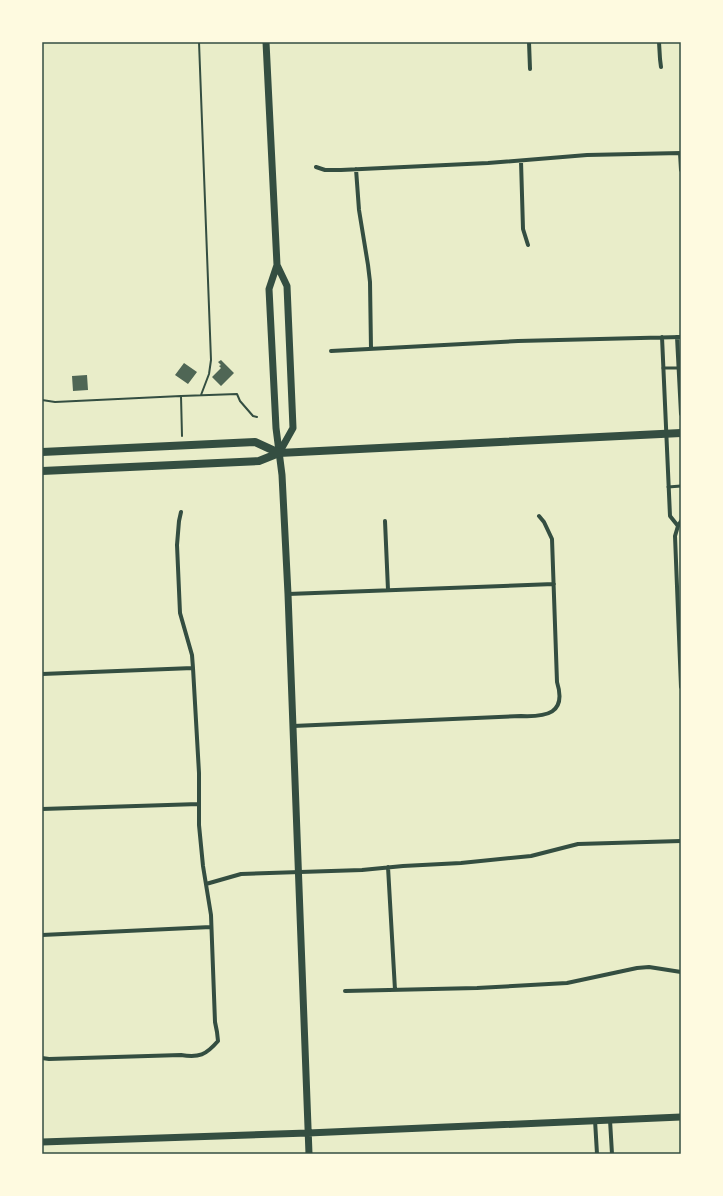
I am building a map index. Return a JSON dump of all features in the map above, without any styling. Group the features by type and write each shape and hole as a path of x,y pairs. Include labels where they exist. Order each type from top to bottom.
{"main road":[{"path":"42,471 259,461 279,453 681,433"},
{"path":"42,452 255,442 279,453"}],"street":[{"path":"266,42 278,265 287,286 293,428 279,453"},
{"path":"529,42 530,69"},
{"path":"659,42 661,66"},
{"path":"316,168 325,170 356,169 587,155 681,153 681,170"},
{"path":"521,160 524,228 528,245"},
{"path":"356,169 359,210 370,282 371,349"},
{"path":"278,265 269,289 276,428 282,475 288,594 308,1154"},
{"path":"662,337 670,516 679,526"},
{"path":"331,351 518,341 679,337 678,368 681,414"},
{"path":"42,1058 49,1059 181,1054 190,1057 204,1054 218,1040 215,1022 211,915 200,849 200,773 192,656 180,613 177,545 181,512"},
{"path":"293,726 536,716 545,715 552,712 558,704 560,697 557,682 552,539 544,522 539,516"},
{"path":"385,521 388,590"},
{"path":"681,521 675,536 681,687"},
{"path":"288,594 554,584"},
{"path":"42,674 193,668"},
{"path":"42,809 199,804"},
{"path":"206,884 241,874 362,870 519,858 578,844 681,841"},
{"path":"388,867 395,990"},
{"path":"42,935 211,927"},
{"path":"345,991 477,988 567,983 637,968 681,972"},
{"path":"42,1142 681,1117"},
{"path":"595,1120 596,1154"},
{"path":"610,1120 612,1154"}],"lane":[{"path":"663,368 678,368"},
{"path":"668,487 681,486"}],"path":[{"path":"199,42 211,360 210,374 201,395"},
{"path":"42,400 55,402 237,394 240,401 254,416 257,417"},
{"path":"181,396 183,445"}],"building":[{"path":"221,360 234,373 221,386 212,377 221,368 219,366 221,365 218,362"},
{"path":"184,363 197,372 188,384 175,375"},
{"path":"87,375 88,390 73,391 72,376"}]}
